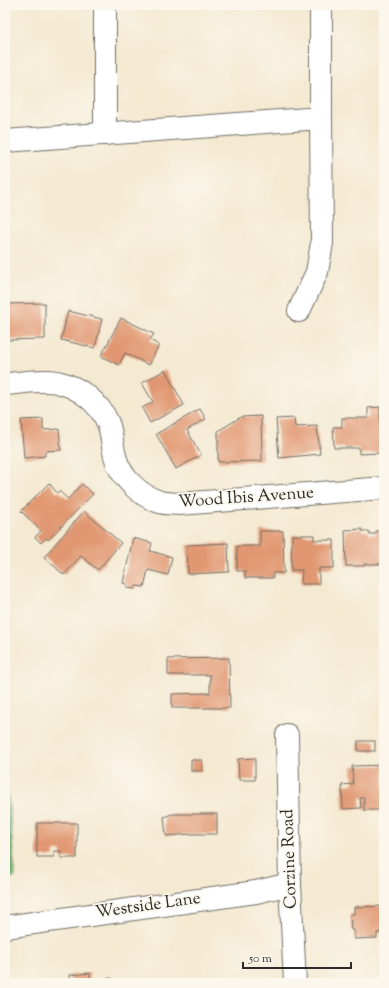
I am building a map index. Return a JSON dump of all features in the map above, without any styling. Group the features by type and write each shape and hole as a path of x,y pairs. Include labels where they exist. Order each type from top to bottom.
{"street":[{"path":"105,5 105,134"},
{"path":"299,311 317,272 322,243 320,5"},
{"path":"5,141 320,118"},
{"name":"Wood Ibis Avenue","path":"5,384 39,381 56,382 72,387 88,397 100,409 108,423 115,456 122,472 133,485 145,495 161,502 178,504 384,488"},
{"name":"Corzine Road","path":"286,734 290,884 295,983"},
{"name":"Westside Lane","path":"5,927 256,892 290,884"}],"green space":[{"path":"5,720 7,783 15,876 5,881"}],"building":[{"path":"45,303 45,339 6,340 6,304"},
{"path":"68,311 102,319 95,348 61,340"},
{"path":"121,318 154,334 150,340 159,345 149,365 125,353 119,365 101,356"},
{"path":"165,370 184,405 150,423 142,408 153,402 142,383"},
{"path":"380,407 381,453 359,454 359,448 334,448 333,427 342,427 342,418 368,418 368,408"},
{"path":"200,409 206,419 187,430 201,455 176,469 156,434"},
{"path":"261,416 262,461 218,462 218,431 241,417"},
{"path":"294,418 295,427 317,426 320,454 279,458 276,419"},
{"path":"43,419 43,430 59,429 61,450 45,451 45,456 24,458 21,420"},
{"path":"49,483 57,493 59,491 68,499 82,484 93,494 48,540 46,538 41,543 35,537 41,531 21,511"},
{"path":"84,511 121,543 98,570 81,556 64,575 44,557"},
{"path":"362,529 362,531 369,531 369,534 376,534 376,531 384,531 384,564 346,566 345,530"},
{"path":"260,531 283,531 284,573 273,573 273,578 245,578 245,571 237,571 237,546 260,546"},
{"path":"292,535 314,535 314,540 334,540 334,568 319,568 319,584 301,584 302,570 291,570"},
{"path":"133,538 152,543 150,551 172,557 168,575 148,570 144,587 136,586 135,589 127,588 127,584 123,583"},
{"path":"228,543 229,572 188,574 187,545"},
{"path":"229,658 230,708 172,708 172,694 210,693 210,675 168,675 168,659"},
{"path":"358,741 375,741 375,751 358,751"},
{"path":"255,758 255,780 239,780 238,759"},
{"path":"191,760 202,760 202,771 191,771"},
{"path":"384,765 384,810 364,810 364,798 360,798 361,808 343,809 342,785 353,784 352,766"},
{"path":"172,814 217,814 217,834 166,836 164,817"},
{"path":"37,823 77,823 77,858 61,858 61,851 54,851 54,857 37,857"},
{"path":"384,906 383,932 377,933 377,938 354,939 354,930 351,930 350,914 354,914 354,907"},
{"path":"90,973 90,980 112,978 112,983 71,983 70,975"}]}
